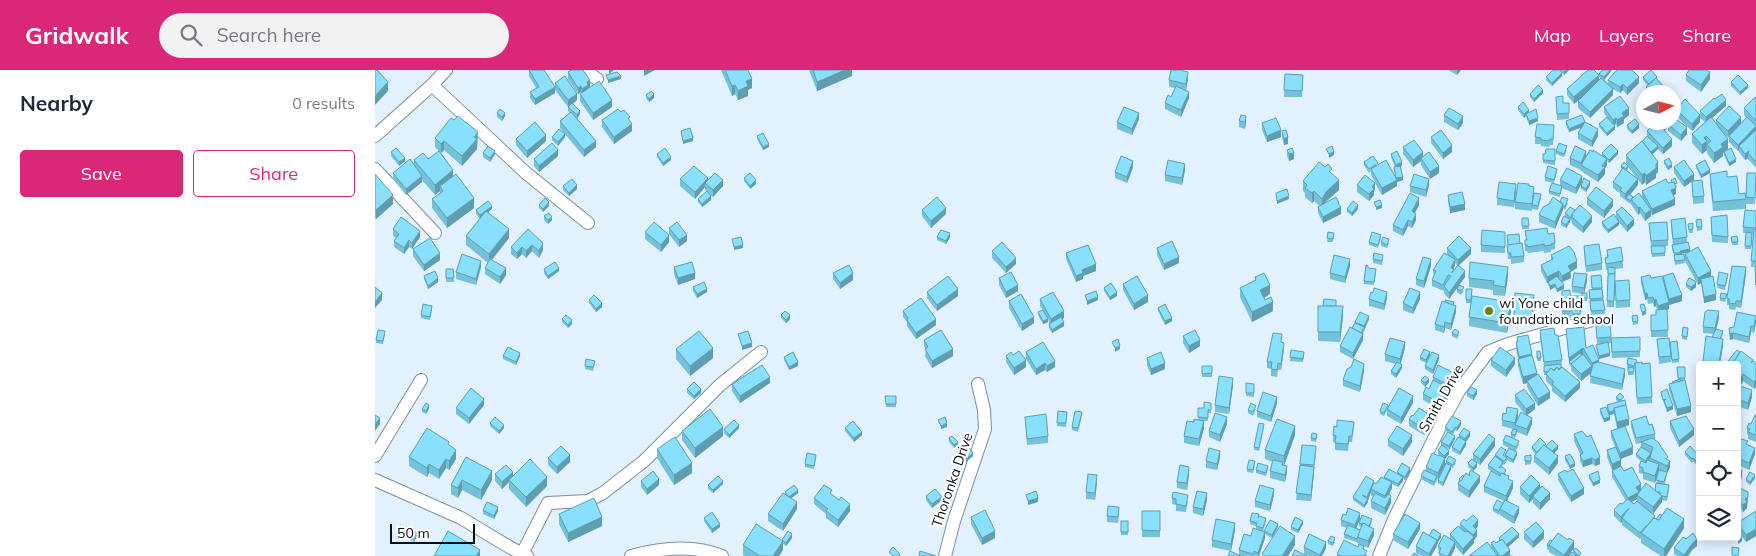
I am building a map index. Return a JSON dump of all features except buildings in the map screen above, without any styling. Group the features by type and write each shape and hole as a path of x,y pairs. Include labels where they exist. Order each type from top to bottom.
{"street":[{"path":"376,133 432,85 446,70"},
{"path":"585,70 597,79"},
{"path":"432,85 526,173 588,223"},
{"path":"375,169 435,233"},
{"name":"Smith Drive","path":"1379,556 1395,517 1459,391 1488,352 1589,321"},
{"path":"375,480 461,518 525,555 548,503 588,501 603,493 644,461 719,385 761,352"},
{"path":"375,456 421,380"},
{"name":"Thoronka Drive","path":"945,556 954,521 985,429 984,410 978,384"},
{"path":"631,556 655,550 674,548 693,549 722,556"}],"place":[{"name":"wi Yone child foundation school","path":"1489,311"}]}
